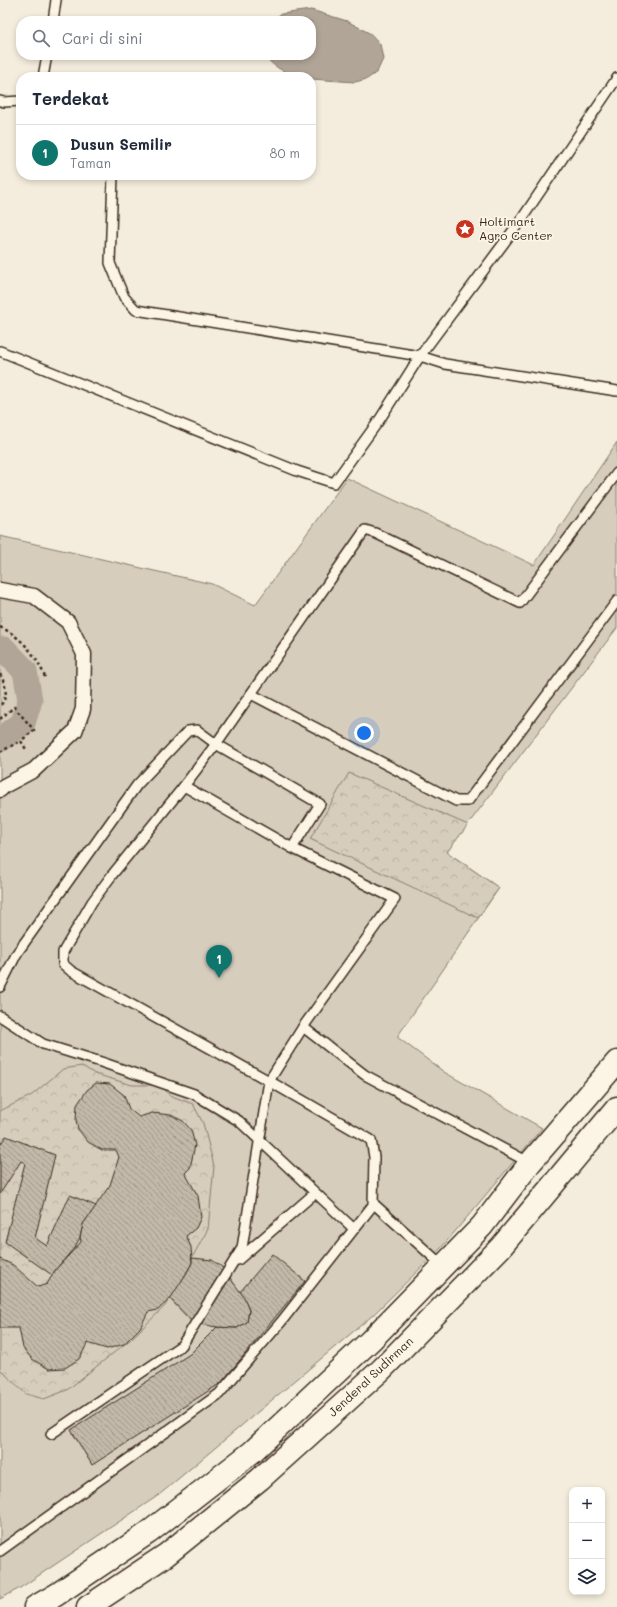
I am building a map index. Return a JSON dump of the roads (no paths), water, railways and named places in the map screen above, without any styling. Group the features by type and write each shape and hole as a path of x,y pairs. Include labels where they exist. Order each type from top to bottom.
{"highway":[{"path":"35,1607 56,1595 148,1533 252,1452 371,1340 482,1226 530,1163 617,1062"},
{"name":"Jenderal Sudirman","path":"88,1607 166,1555 254,1484 381,1370 501,1247 617,1108"}],"street":[{"path":"0,590 34,596 68,622 84,654 83,709 75,731 34,770 4,786 0,790"}],"lane":[{"path":"54,16 56,0"},
{"path":"44,72 46,60"},
{"path":"0,351 297,471 334,483 380,419 420,356 522,220 617,78"},
{"path":"0,101 16,101"},
{"path":"113,180 110,263 124,297 136,310 420,356 445,364 617,391"},
{"path":"0,1551 220,1394 281,1322 374,1204 374,1157 371,1140 269,1081 71,972 63,964 63,952 92,902 216,744 365,530 375,533 520,603 617,473"},
{"path":"251,694 456,801 468,801 617,601"},
{"path":"0,987 3,974 17,953 137,785 188,731 197,730 216,744 320,804 292,848"},
{"path":"51,1434 182,1345 242,1248 269,1081 303,1027 395,899 292,848 184,786"},
{"path":"0,1016 43,1044 194,1094 239,1121 354,1229"},
{"path":"303,1027 364,1075 530,1163"},
{"path":"231,1266 315,1193"},
{"path":"374,1204 443,1266"}],"waterway":[{"path":"0,649 4,649 25,671 30,700 23,723 0,740"}],"place":[{"name":"Holtimart Agro Center","path":"465,229"},
{"name":"Dusun Semilir","path":"219,978"}]}
